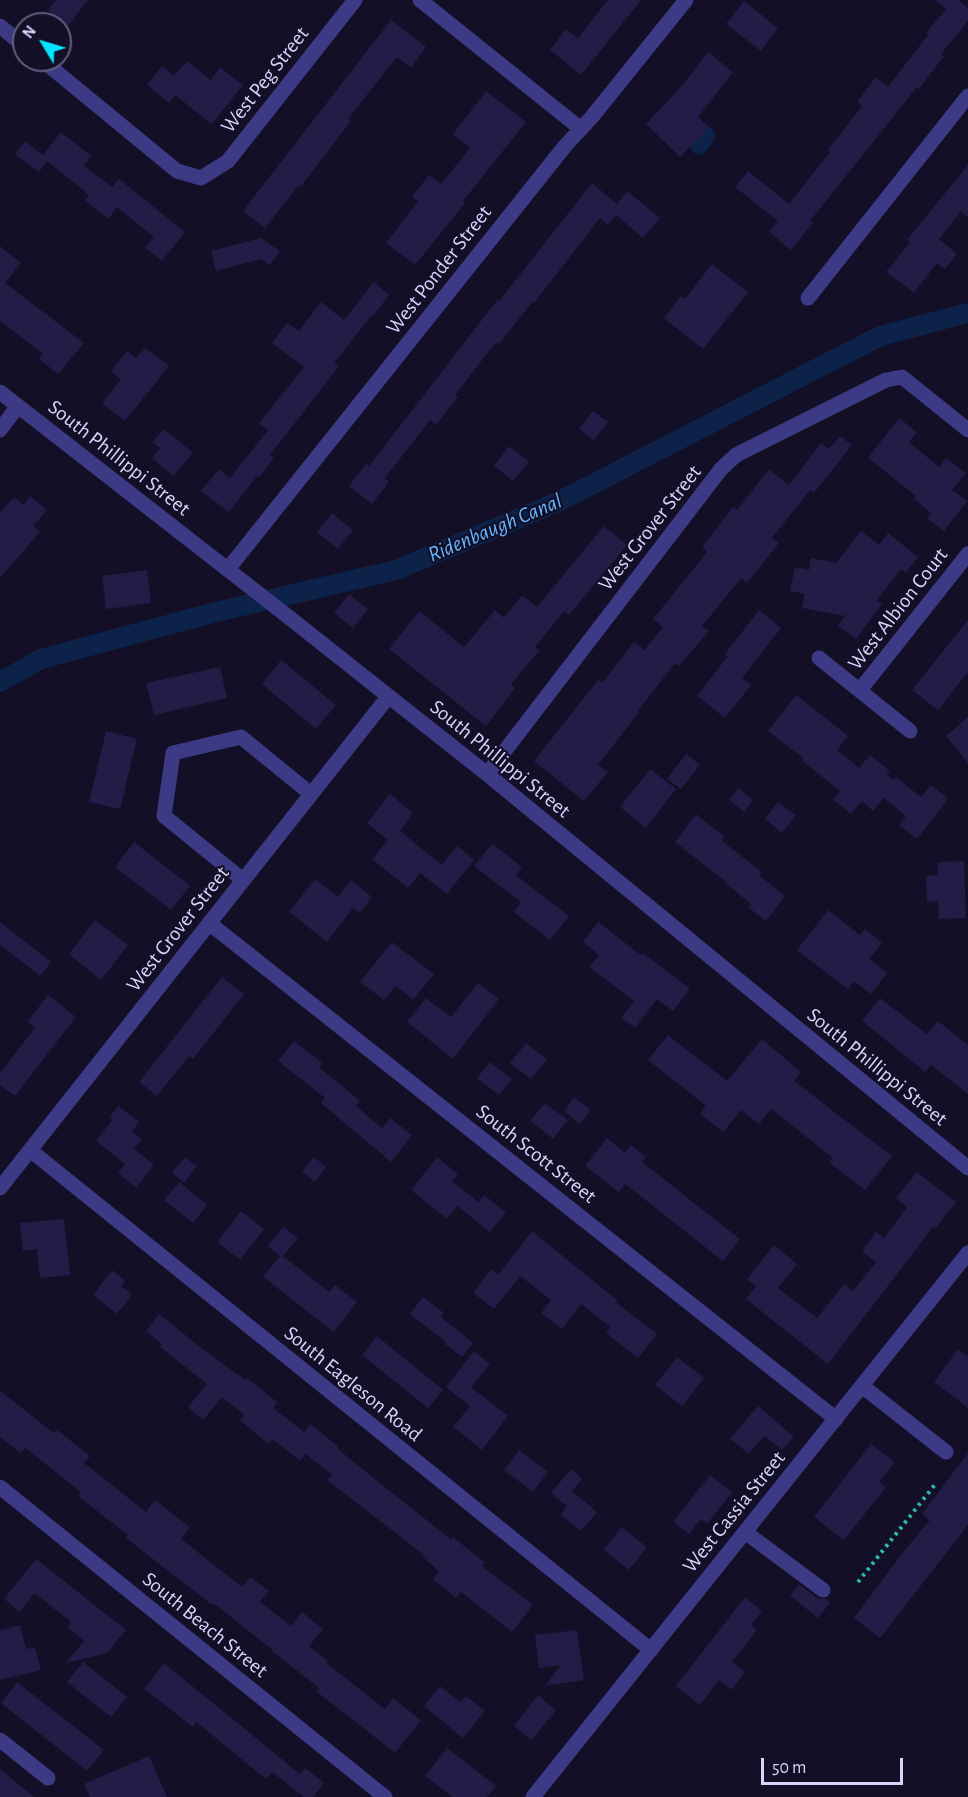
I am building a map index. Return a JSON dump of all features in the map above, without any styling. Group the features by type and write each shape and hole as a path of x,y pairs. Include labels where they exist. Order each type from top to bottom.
{"street":[{"name":"West Peg Street","path":"57,72 177,171 201,178 228,161 355,0"},
{"path":"420,0 581,129"},
{"name":"West Ponder Street","path":"228,570 565,146 591,118 686,0"},
{"path":"0,26 12,36"},
{"path":"808,298 968,96"},
{"name":"West Grover Street","path":"487,774 721,469 736,455 886,380 902,377 968,430"},
{"name":"South Phillippi Street","path":"0,392 487,774 968,1168"},
{"path":"0,430 18,406"},
{"name":"West Albion Court","path":"860,690 968,554"},
{"name":"West Albion Court","path":"819,658 910,731"},
{"name":"West Grover Street","path":"0,1188 388,697"},
{"path":"243,880 164,816 172,753 241,736 311,794"},
{"name":"South Scott Street","path":"209,923 836,1419"},
{"name":"South Eagleson Road","path":"30,1150 651,1650"},
{"name":"West Cassia Street","path":"533,1797 968,1253"},
{"path":"862,1386 946,1452"},
{"name":"South Beach Street","path":"0,1486 384,1797"},
{"path":"745,1532 823,1590"},
{"path":"0,1740 48,1778"}],"path":[{"path":"858,1582 937,1482"}],"water":[{"path":"707,127 712,128 715,133 714,140 704,153 698,155 689,145"}],"building":[{"path":"56,0 88,0 72,21 72,12 48,10"},
{"path":"608,0 641,0 581,75 550,50 566,29 578,38"},
{"path":"935,0 958,0 968,8 968,21 941,54 944,56 919,89 917,87 810,221 813,223 791,250 769,232 778,221 735,187 748,171 789,204 830,152 828,150 862,106 857,102 876,77 888,87 928,35 926,33 946,9"},
{"path":"744,1 778,28 761,51 726,24"},
{"path":"391,20 426,47 411,68 397,57 348,119 351,121 319,163 265,228 243,211"},
{"path":"708,52 733,72 698,117 709,127 680,157 646,124 681,87"},
{"path":"187,61 211,80 220,67 243,85 212,124 175,95 169,103 147,85 162,66 174,76"},
{"path":"486,91 526,122 415,265 386,243 418,201 412,197 429,175 441,184 470,148 453,134"},
{"path":"61,132 91,156 84,166 112,187 119,179 185,232 162,261 145,248 154,237 117,207 108,219 85,200 89,195 47,161 39,172 15,154 25,141 43,155"},
{"path":"968,165 968,217 961,211 939,239 957,254 945,269 937,263 914,293 886,272 910,242 907,240"},
{"path":"592,183 617,204 627,191 660,218 643,238 616,215 608,225 600,218 534,303 533,301 499,344 496,342 455,395 458,397 436,425 430,420 385,478 389,482 372,504 349,486 366,464 369,466 498,299 500,300"},
{"path":"261,238 280,251 270,265 261,259 216,271 211,251"},
{"path":"0,246 21,263 5,283 84,343 58,374 39,359 43,354 0,321"},
{"path":"712,264 748,292 703,349 664,318 681,296 685,299"},
{"path":"374,282 389,295 334,363 339,366 270,455 274,458 229,512 201,491 219,469 230,478 268,430 259,423 304,367 272,343 287,323 299,331 321,302 344,320"},
{"path":"145,348 169,366 125,421 102,403 121,379 111,371 127,351 136,358"},
{"path":"593,411 608,422 594,440 579,429"},
{"path":"899,418 917,432 909,442 939,467 946,458 966,473 952,490 967,501 944,531 927,518 931,513 914,499 916,496 868,458"},
{"path":"164,429 193,453 173,476 152,458 160,448 152,442"},
{"path":"840,436 852,445 814,493 810,490 772,538 779,543 747,583 741,578 702,626 709,631 679,666 675,663 638,711 598,765 608,772 584,801 534,761 598,680 602,683 634,642 644,650 663,627 653,619 707,552 702,547 733,507 737,510 769,469 789,485 821,443 829,449"},
{"path":"509,446 529,462 513,481 494,466"},
{"path":"30,496 47,510 33,526 40,532 0,578 0,513 14,497 23,505"},
{"path":"332,513 353,530 338,549 317,532"},
{"path":"604,526 627,545 569,615 564,611 535,647 539,651 511,684 515,688 486,726 389,649 419,611 464,647 495,610 504,618 522,595 537,607"},
{"path":"861,531 879,545 888,533 918,557 906,573 901,569 877,600 882,604 856,639 838,626 845,616 802,608 805,594 790,591 795,567 809,570 811,558 836,563"},
{"path":"147,570 151,603 106,609 102,576"},
{"path":"349,594 368,609 353,628 334,613"},
{"path":"759,610 781,628 742,678 751,685 725,718 697,696 728,656 725,654"},
{"path":"968,620 968,672 938,710 912,690"},
{"path":"281,660 336,705 316,729 262,684"},
{"path":"220,667 227,698 154,715 146,683"},
{"path":"796,695 848,736 837,750 859,768 870,755 890,771 887,775 893,780 896,777 921,797 931,785 948,799 917,839 899,825 906,816 884,798 873,811 862,801 851,814 833,800 840,791 768,731"},
{"path":"968,717 968,763 946,736"},
{"path":"106,731 137,739 120,809 89,802"},
{"path":"686,754 700,765 681,789 667,779"},
{"path":"650,769 676,789 646,828 620,807"},
{"path":"738,788 753,800 744,812 729,800"},
{"path":"390,794 413,813 400,831 442,865 457,846 474,860 447,894 420,873 408,888 372,859 388,840 367,823"},
{"path":"778,802 796,815 782,833 765,819"},
{"path":"696,814 725,837 722,841 762,872 759,875 785,896 766,921 748,907 751,904 726,882 675,842"},
{"path":"134,842 190,886 171,910 115,867"},
{"path":"492,844 522,867 516,875 569,916 550,940 514,912 521,902 474,866"},
{"path":"964,861 966,918 939,919 938,901 927,902 926,876 938,875 937,862"},
{"path":"315,879 338,897 351,880 372,897 360,913 353,908 327,942 289,912"},
{"path":"828,910 860,935 865,929 882,943 869,959 887,973 871,994 854,981 848,989 797,950"},
{"path":"95,920 128,945 101,980 69,954"},
{"path":"0,922 51,962 40,976 0,945"},
{"path":"598,922 690,989 673,1011 657,999 635,1028 621,1018 634,1001 589,967 599,955 583,942"},
{"path":"392,942 434,974 413,1000 396,986 384,1000 360,982"},
{"path":"222,977 244,994 193,1059 189,1056 157,1096 139,1082"},
{"path":"478,983 499,999 453,1059 407,1022 426,998 451,1017"},
{"path":"48,995 76,1017 15,1096 0,1085 0,1073 35,1028 27,1022"},
{"path":"880,998 927,1034 938,1021 968,1045 968,1094 931,1065 925,1072 862,1021"},
{"path":"668,1035 727,1081 762,1039 801,1072 794,1081 892,1156 865,1190 829,1162 833,1158 771,1109 759,1124 741,1110 723,1132 700,1114 706,1106 648,1060"},
{"path":"294,1041 322,1063 319,1067 360,1101 356,1106 382,1128 390,1118 412,1135 391,1162 321,1103 325,1098 278,1061"},
{"path":"526,1043 547,1059 531,1079 510,1063"},
{"path":"490,1062 512,1079 499,1095 477,1078"},
{"path":"574,1097 591,1110 580,1124 564,1111"},
{"path":"545,1103 568,1120 553,1139 530,1121"},
{"path":"118,1106 139,1122 132,1131 142,1139 134,1149 154,1165 136,1188 118,1173 125,1164 96,1141 112,1120 110,1117"},
{"path":"607,1138 625,1153 631,1145 646,1157 642,1162 740,1239 723,1261 625,1184 619,1192 585,1166"},
{"path":"185,1157 197,1166 184,1183 172,1173"},
{"path":"314,1157 326,1167 315,1182 302,1172"},
{"path":"437,1157 458,1174 452,1181 478,1202 484,1195 506,1212 490,1232 457,1206 447,1219 411,1190"},
{"path":"917,1172 956,1202 935,1229 933,1227 828,1364 746,1299 756,1286 747,1279 774,1245 797,1264 778,1288 817,1318 844,1284 853,1291 876,1262 862,1251 876,1232 884,1238 907,1207 896,1198"},
{"path":"179,1182 207,1205 193,1223 164,1200"},
{"path":"241,1211 264,1229 240,1260 217,1242"},
{"path":"64,1219 70,1275 40,1278 37,1249 23,1251 20,1223"},
{"path":"283,1227 298,1238 283,1256 329,1292 335,1285 357,1302 334,1332 263,1277 280,1256 268,1246"},
{"path":"532,1231 657,1334 638,1358 606,1333 610,1327 581,1304 562,1329 541,1313 551,1300 520,1276 494,1309 473,1293 491,1269 498,1275"},
{"path":"112,1270 125,1280 121,1286 132,1295 117,1314 93,1295"},
{"path":"423,1297 444,1313 441,1317 473,1343 462,1357 410,1314"},
{"path":"159,1314 277,1402 273,1408 304,1432 310,1424 382,1485 451,1539 453,1537 485,1563 482,1566 533,1605 512,1632 461,1592 456,1598 433,1579 439,1571 423,1557 424,1555 327,1480 332,1475 306,1454 300,1461 272,1439 268,1444 240,1420 244,1415 222,1397 203,1420 188,1407 207,1384 160,1347 162,1344 146,1331"},
{"path":"377,1336 443,1390 428,1408 362,1355"},
{"path":"958,1349 968,1356 968,1408 934,1382"},
{"path":"474,1351 490,1364 471,1387 508,1416 482,1450 453,1427 470,1406 446,1387"},
{"path":"677,1357 704,1378 682,1406 655,1385"},
{"path":"0,1391 54,1433 57,1430 90,1456 84,1463 146,1512 155,1500 190,1527 181,1539 242,1587 250,1577 269,1591 260,1602 291,1626 302,1612 323,1629 309,1646 328,1661 326,1663 385,1709 393,1698 421,1720 395,1753 316,1691 319,1688 273,1650 126,1538 128,1535 78,1496 81,1492 25,1448 21,1453 0,1437"},
{"path":"758,1406 794,1437 782,1450 764,1436 749,1454 730,1439"},
{"path":"871,1444 895,1462 879,1482 886,1487 844,1540 814,1517"},
{"path":"519,1450 548,1472 533,1492 504,1470"},
{"path":"968,1453 968,1525 880,1638 854,1618 930,1520 922,1514"},
{"path":"571,1469 582,1479 572,1491 597,1512 581,1531 561,1515 567,1506 551,1493"},
{"path":"710,1475 732,1492 707,1524 701,1519 689,1534 673,1522"},
{"path":"621,1527 647,1547 629,1570 604,1550"},
{"path":"36,1559 126,1630 107,1653 66,1663 84,1641 67,1627 71,1622 34,1593 20,1612 4,1599"},
{"path":"799,1584 817,1598 826,1599 830,1603 818,1618 790,1596"},
{"path":"745,1597 762,1611 751,1625 757,1630 732,1662 745,1672 731,1690 719,1680 700,1705 676,1686"},
{"path":"20,1625 26,1649 35,1647 41,1670 0,1680 0,1630"},
{"path":"577,1630 584,1680 545,1686 561,1665 539,1668 535,1635"},
{"path":"83,1662 127,1697 111,1717 67,1682"},
{"path":"164,1663 300,1774 305,1768 324,1783 313,1797 304,1797 272,1772 266,1779 196,1722 193,1727 144,1689"},
{"path":"17,1682 104,1750 87,1771 1,1703"},
{"path":"440,1686 461,1702 466,1696 485,1711 463,1738 424,1706"},
{"path":"538,1695 556,1710 532,1740 514,1726"},
{"path":"447,1748 496,1786 487,1797 452,1797 425,1776"},
{"path":"149,1756 167,1797 90,1797 84,1784"},
{"path":"0,1769 34,1797 0,1797"}],"waterway":[{"name":"Ridenbaugh Canal","path":"0,682 41,659 216,612 396,570 560,501 880,336 968,313"}]}
